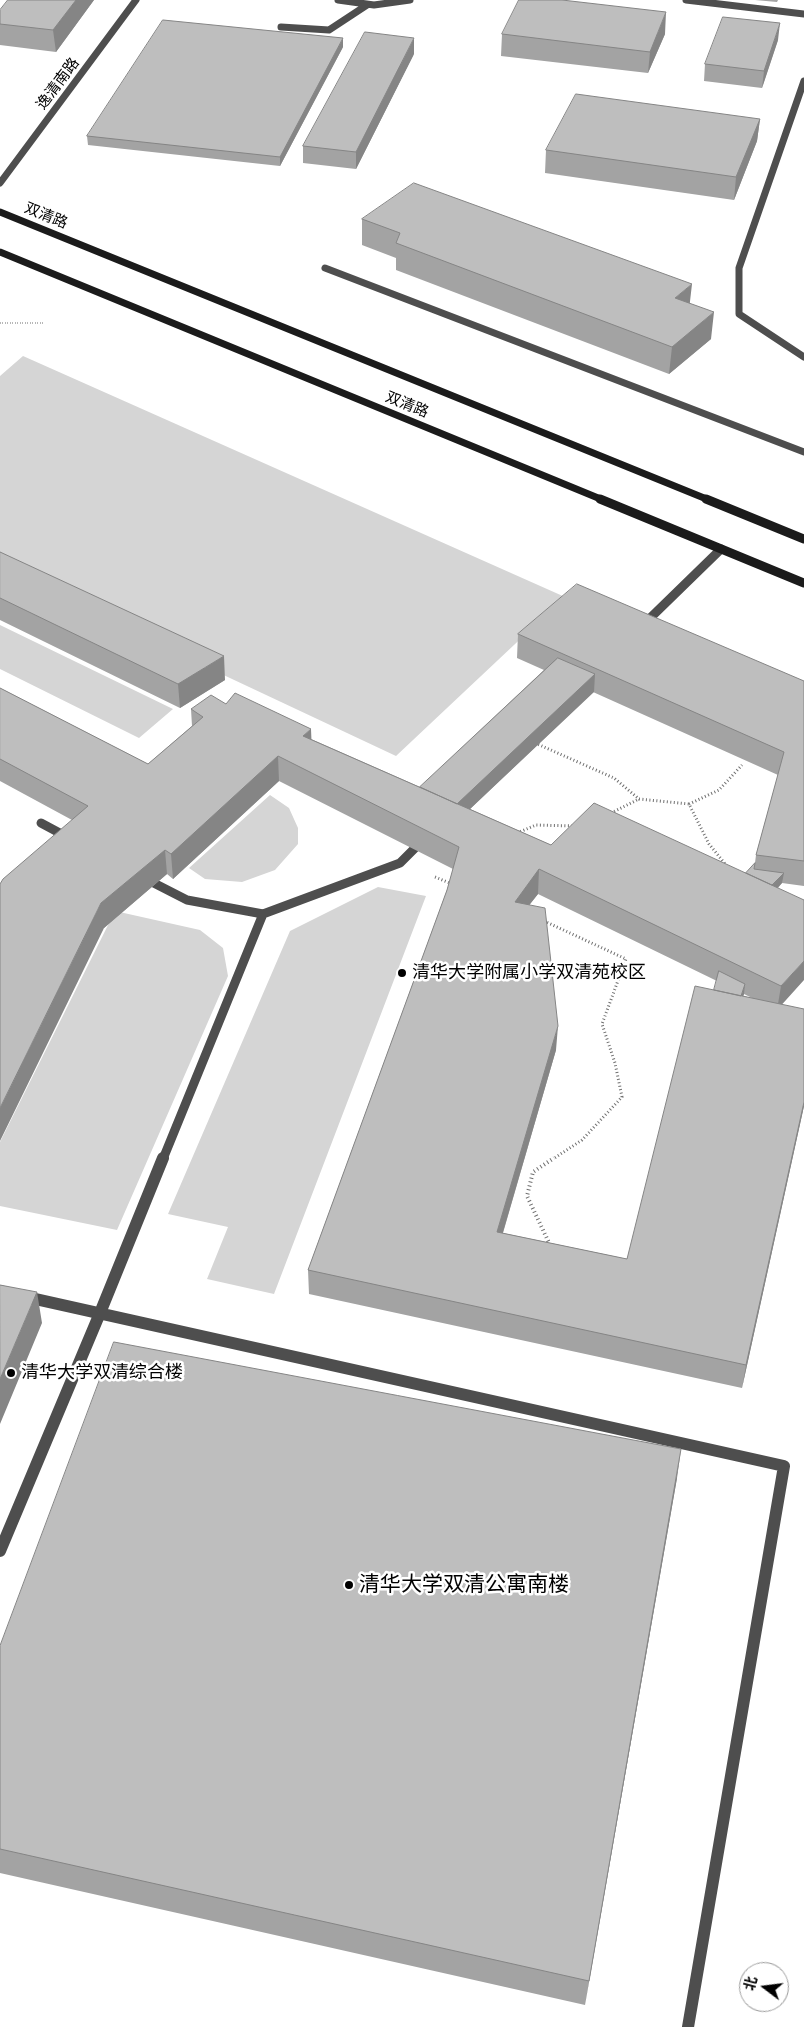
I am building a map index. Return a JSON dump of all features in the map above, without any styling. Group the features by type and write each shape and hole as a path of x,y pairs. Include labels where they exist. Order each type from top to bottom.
{"main road":[{"name":"双清路","path":"0,212 804,539"},
{"name":"双清路","path":"0,252 804,583"}],"street":[{"name":"逸清南路","path":"0,183 136,0"},
{"path":"338,0 366,5 410,0"},
{"path":"686,0 804,14"},
{"path":"282,27 329,30 366,5"},
{"path":"804,81 739,268 739,314 804,357"},
{"path":"325,268 804,452"},
{"path":"638,630 721,549"},
{"path":"41,823 75,841"},
{"path":"135,873 186,900 263,914 400,863 427,836"},
{"path":"0,1551 100,1314 263,914"},
{"path":"0,1291 784,1466 688,2027"}],"path":[{"path":"0,323 45,323"},
{"path":"534,743 570,757 614,778 639,799"},
{"path":"605,815 639,799 689,804 707,799 730,783 742,765"},
{"path":"689,804 706,840 718,858 730,868"},
{"path":"515,834 536,825 578,826"},
{"path":"400,863 454,885"},
{"path":"536,918 626,959 602,1024 615,1064 622,1097 582,1140 533,1172 527,1196 553,1252"}],"shaded area":[{"path":"23,356 565,597 396,756 0,570 0,376"},
{"path":"0,625 173,709 139,738 0,669"},
{"path":"270,795 289,808 298,828 298,844 275,870 242,882 205,879 189,868"},
{"path":"378,887 426,896 274,1294 207,1279 228,1227 168,1214 290,931"},
{"path":"115,911 200,930 223,948 228,976 117,1230 0,1206 0,1142"}],"building":[{"path":"8,0 76,0 53,30 0,24 0,10"},
{"path":"519,0 562,0 666,12 650,52 502,34"},
{"path":"723,17 780,23 764,71 705,64"},
{"path":"163,20 343,38 280,157 87,136"},
{"path":"365,32 414,38 356,152 303,146"},
{"path":"576,94 760,119 736,177 546,150"},
{"path":"414,183 692,284 675,298 714,312 672,347 396,243 400,233 362,219"},
{"path":"0,552 224,656 178,684 0,598"},
{"path":"577,584 804,681 804,861 756,855 784,752 518,634"},
{"path":"558,658 595,674 457,804 420,787"},
{"path":"0,688 148,764 203,717 191,709 211,695 226,704 235,693 311,729 303,736 551,845 594,803 804,900 804,961 781,986 539,869 515,902 545,908 558,1026 497,1232 627,1259 695,986 804,1009 804,1102 746,1365 308,1270 447,890 459,847 278,756 171,854 165,850 101,903 0,1108 0,884 3,879 88,806 0,759"},
{"path":"755,863 754,869 784,873 772,885 746,873"},
{"path":"719,971 745,984 741,996 714,990"},
{"path":"0,1285 37,1292 0,1379"},
{"name":"清华大学双清公寓南楼","path":"114,1342 681,1449 589,1981 0,1849 0,1646"}],"place":[{"name":"清华大学附属小学双清苑校区","path":"402,973"},
{"name":"清华大学双清综合楼","path":"11,1373"},
{"name":"清华大学双清公寓南楼","path":"349,1585"}]}
